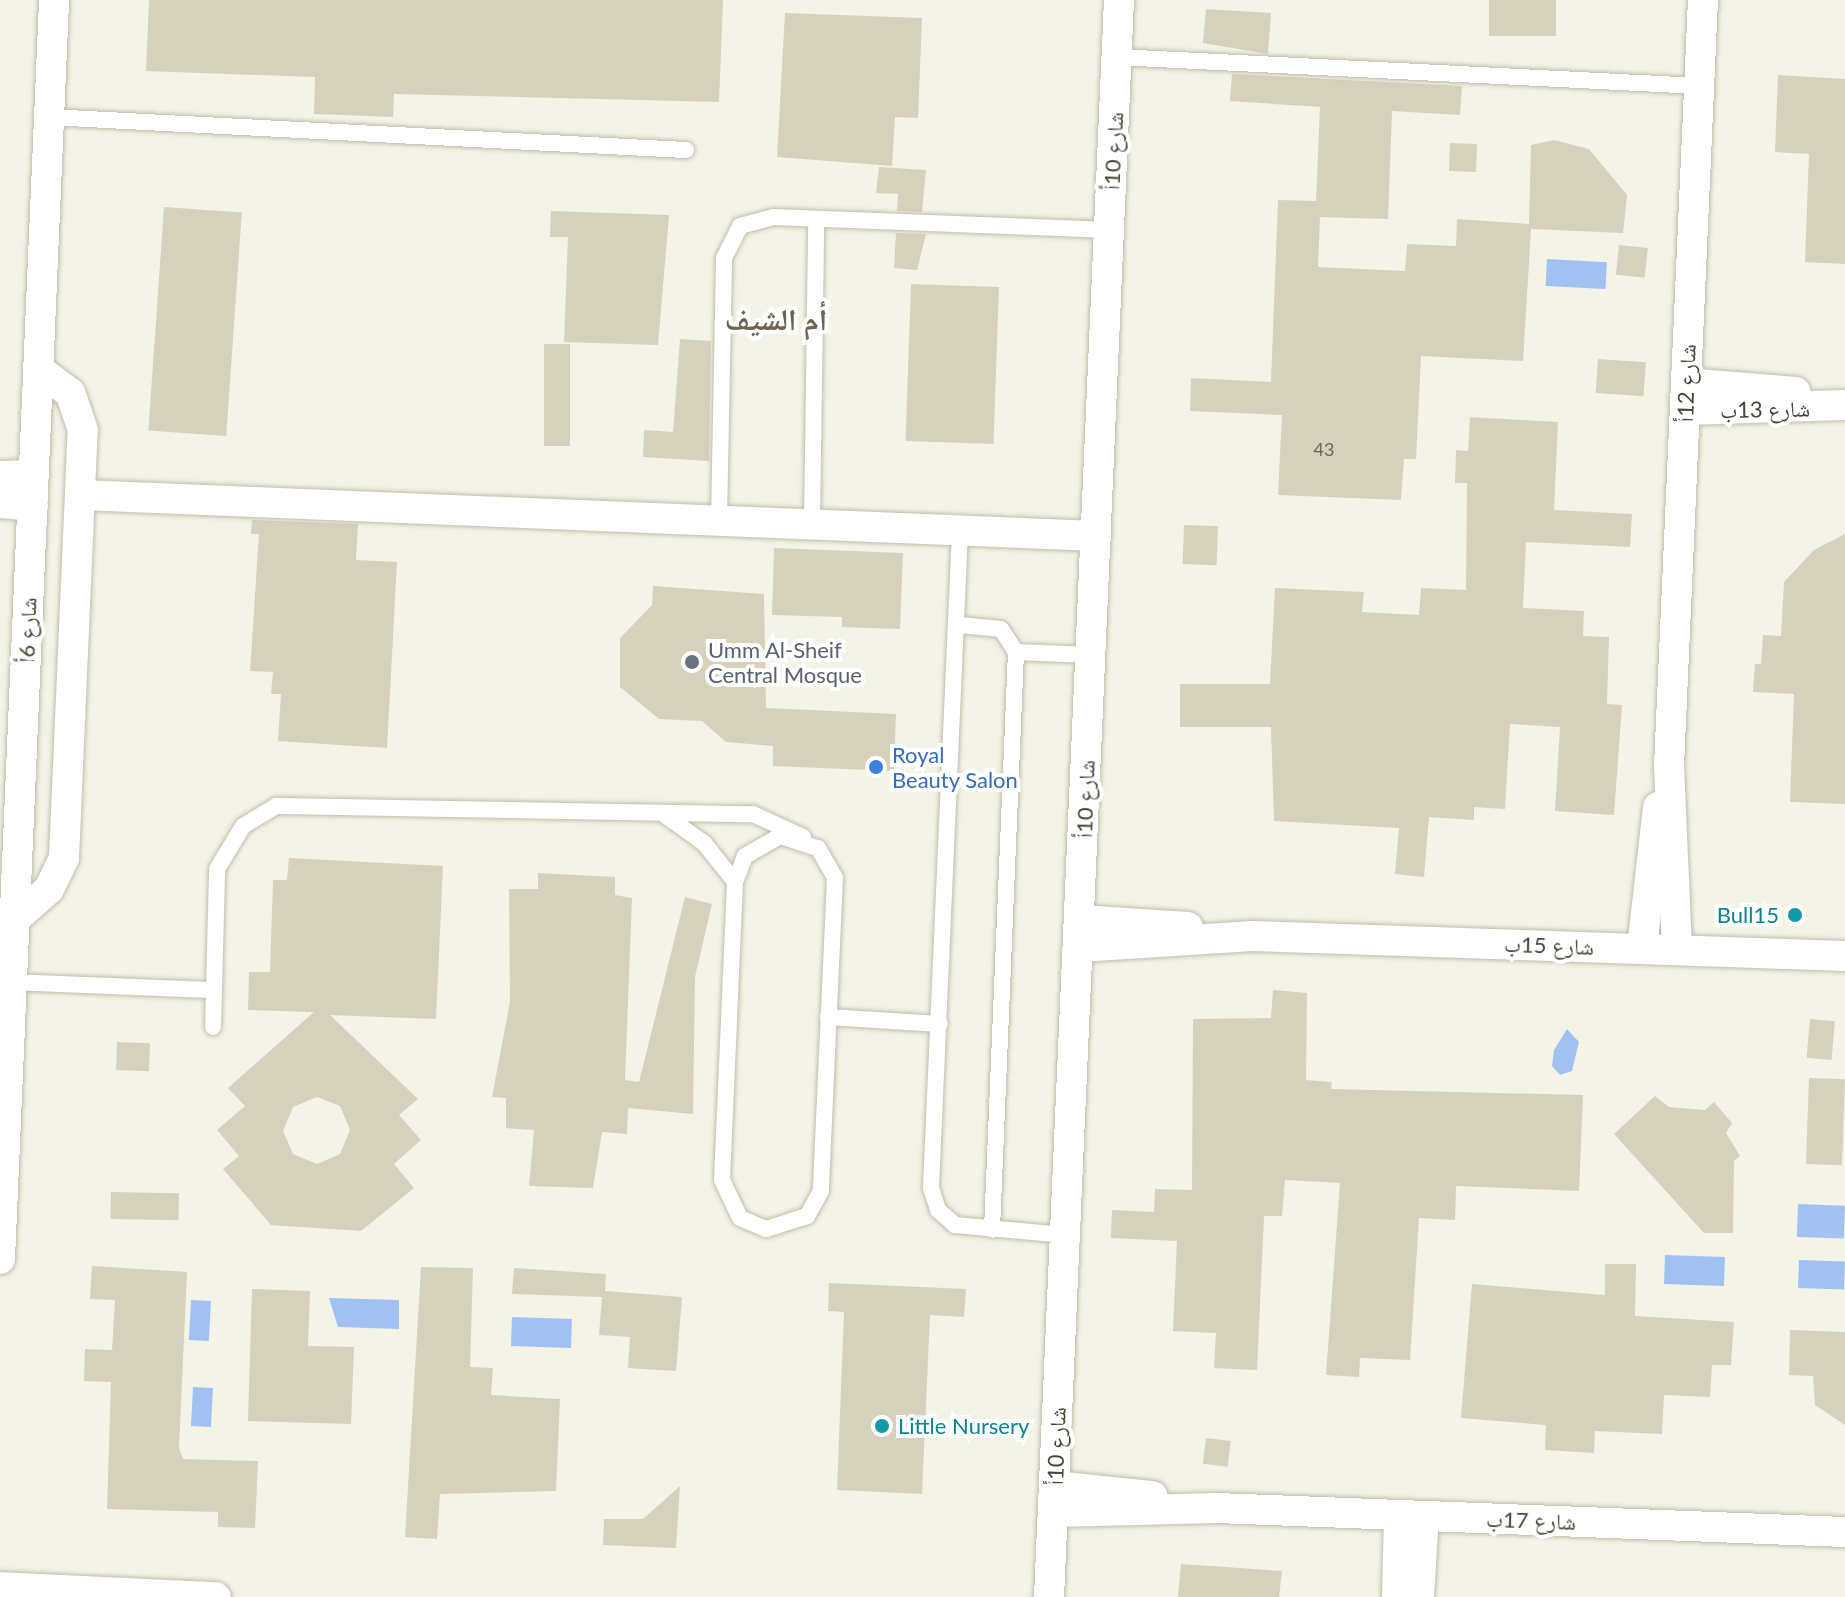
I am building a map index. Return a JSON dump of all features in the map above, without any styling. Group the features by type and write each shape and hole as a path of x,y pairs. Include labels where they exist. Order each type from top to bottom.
{"street":[{"name":"شارع 6أ","path":"0,1259 5,1033 12,982 15,919 54,0"},
{"name":"شارع 10أ","path":"1049,1597 1119,0"},
{"name":"شارع 12أ","path":"1677,949 1669,766 1703,0"},
{"path":"15,919 49,889 64,858 81,495 82,417 70,393 39,370"},
{"name":"شارع 13ب","path":"1685,396 1845,398"},
{"name":"شارع 13ب","path":"1685,396 1845,405"},
{"path":"0,476 34,475"},
{"path":"81,495 1096,536"},
{"path":"0,503 33,506"},
{"name":"شارع 12أ","path":"1642,948 1669,766"},
{"name":"شارع 15ب","path":"1079,933 1845,956"},
{"name":"شارع 17ب","path":"1054,1499 1845,1532"},
{"path":"1397,1597 1411,1516"},
{"path":"1411,1516 1419,1597"},
{"path":"0,1587 216,1597"}],"lane":[{"path":"1117,57 1699,86"},
{"path":"49,117 686,150"},
{"path":"719,521 726,246 750,220 816,219 1109,230"},
{"path":"812,524 816,219"},
{"path":"960,531 960,625 933,1199 955,1225 1064,1235"},
{"path":"960,625 1001,629 1016,652 992,1230"},
{"path":"1016,652 1091,655"},
{"path":"213,1027 217,869 243,826 276,806 765,815 807,841 826,856 835,878 821,1191 795,1224 752,1225 730,1207 722,1180 735,882 745,856 766,840 807,841"},
{"path":"661,812 704,843 735,882"},
{"path":"12,982 214,990"},
{"path":"828,1017 940,1024"}],"water":[{"path":"1547,259 1607,262 1606,289 1546,286"},
{"path":"1567,1029 1579,1042 1572,1071 1560,1075 1552,1066 1554,1050"},
{"path":"1798,1204 1845,1206 1844,1239 1797,1237"},
{"path":"1665,1255 1725,1257 1724,1286 1664,1284"},
{"path":"1799,1260 1845,1262 1844,1290 1798,1288"},
{"path":"329,1298 399,1300 399,1329 338,1327"},
{"path":"191,1300 211,1301 209,1341 189,1340"},
{"path":"512,1317 572,1319 571,1348 511,1346"},
{"path":"193,1387 213,1388 211,1427 191,1426"}],"building":[{"path":"149,0 723,0 719,102 394,94 393,117 314,114 315,77 146,71"},
{"path":"1489,0 1556,0 1556,36 1489,36"},
{"path":"1206,9 1271,13 1268,54 1203,43"},
{"path":"785,13 922,18 918,118 895,117 892,166 777,157"},
{"path":"1232,74 1462,86 1460,115 1392,111 1388,219 1320,217 1318,267 1405,271 1407,244 1456,246 1457,219 1529,224 1531,145 1554,140 1589,149 1627,195 1623,233 1531,229 1523,361 1421,356 1416,459 1404,459 1401,500 1278,495 1282,415 1190,411 1191,378 1271,382 1278,200 1316,201 1320,107 1230,101"},
{"path":"1778,75 1845,79 1845,264 1805,262 1809,154 1775,152"},
{"path":"1450,143 1477,144 1476,172 1449,171"},
{"path":"879,167 926,170 922,212 897,211 898,194 876,193"},
{"path":"164,207 242,212 226,436 148,430"},
{"path":"551,211 669,215 658,345 564,342 568,237 550,237"},
{"path":"896,233 926,234 917,270 894,268"},
{"path":"1619,245 1648,248 1645,278 1616,275"},
{"path":"911,284 999,287 993,444 906,441"},
{"path":"680,339 711,341 709,461 643,457 644,430 673,432"},
{"path":"544,344 570,344 570,446 544,446"},
{"path":"1598,359 1646,362 1644,396 1596,393"},
{"path":"1470,417 1558,422 1554,510 1632,514 1630,547 1526,542 1523,608 1584,611 1583,636 1609,637 1607,704 1622,705 1614,815 1555,811 1560,727 1510,724 1505,809 1474,807 1474,820 1429,817 1424,877 1395,874 1399,828 1274,821 1271,727 1180,727 1180,684 1270,684 1275,588 1364,592 1362,612 1419,615 1421,588 1466,590 1467,483 1455,483 1456,450 1468,451"},
{"path":"252,520 358,524 356,560 397,562 387,748 278,741 281,694 271,694 273,672 250,671 259,534 251,534"},
{"path":"1184,525 1218,526 1217,565 1183,564"},
{"path":"1845,534 1845,804 1790,802 1794,694 1753,692 1755,664 1761,664 1763,635 1781,636 1784,582 1814,550"},
{"path":"774,548 903,553 900,629 842,627 842,617 772,615"},
{"name":"Umm Al-Sheif Central Mosque","path":"653,586 764,594 766,708 896,714 894,771 773,766 773,746 726,742 702,721 659,719 620,687 620,638 652,605"},
{"path":"289,858 443,866 436,1019 330,1015 418,1099 399,1115 421,1140 394,1164 414,1188 361,1231 271,1225 223,1169 239,1156 217,1130 245,1106 228,1088 314,1012 248,1010 249,972 270,972 273,880 287,880","holes":["317,1097 340,1106 350,1130 340,1154 317,1164 293,1154 283,1131 293,1107"]},
{"path":"538,873 615,877 615,895 632,898 625,1080 639,1082 685,897 712,904 695,977 693,1114 628,1108 627,1134 602,1132 593,1188 529,1186 534,1130 506,1128 506,1098 492,1097 510,1002 509,889 538,889"},
{"path":"1273,990 1307,993 1306,1080 1332,1082 1331,1089 1583,1095 1579,1191 1456,1186 1455,1220 1419,1218 1410,1360 1360,1358 1359,1377 1326,1375 1340,1183 1285,1180 1282,1216 1264,1216 1257,1370 1214,1368 1216,1333 1173,1331 1177,1241 1111,1238 1112,1210 1154,1212 1155,1189 1192,1190 1193,1019 1271,1018"},
{"path":"1810,1019 1835,1021 1832,1060 1807,1058"},
{"path":"117,1042 150,1043 149,1071 116,1070"},
{"path":"1809,1078 1845,1079 1842,1165 1806,1164"},
{"path":"1655,1096 1669,1107 1705,1110 1714,1102 1732,1123 1726,1133 1740,1156 1734,1161 1733,1233 1704,1233 1614,1134"},
{"path":"111,1192 179,1193 179,1220 111,1219"},
{"path":"1605,1264 1636,1264 1635,1316 1734,1322 1731,1365 1712,1365 1710,1397 1664,1395 1662,1434 1595,1431 1594,1453 1545,1450 1546,1425 1461,1418 1472,1284 1605,1295"},
{"path":"92,1266 187,1272 179,1448 183,1459 258,1461 255,1528 218,1527 218,1512 107,1509 111,1382 84,1381 85,1349 112,1350 115,1300 90,1299"},
{"path":"421,1267 473,1268 470,1367 493,1368 491,1395 560,1399 556,1491 440,1494 437,1539 405,1537"},
{"path":"514,1268 606,1274 605,1291 682,1297 676,1371 628,1368 630,1337 599,1335 602,1297 512,1294"},
{"name":"Little Nursery","path":"829,1283 966,1289 964,1317 930,1315 922,1494 837,1490 844,1312 828,1311"},
{"path":"252,1289 310,1291 308,1346 354,1347 351,1424 248,1421"},
{"path":"1790,1330 1845,1332 1845,1425 1815,1405 1813,1376 1789,1375"},
{"path":"1206,1438 1231,1441 1228,1467 1203,1464"},
{"path":"680,1486 676,1548 603,1545 604,1519 643,1519"},
{"path":"1181,1564 1282,1571 1279,1597 1178,1597"}],"place":[{"name":"Umm Al-Sheif Central Mosque","path":"692,662"},
{"name":"Royal Beauty Salon","path":"876,767"},
{"name":"Bull15","path":"1795,915"},
{"name":"Little Nursery","path":"882,1426"}],"district":[{"name":"أم الشيف","path":"776,318"}]}
